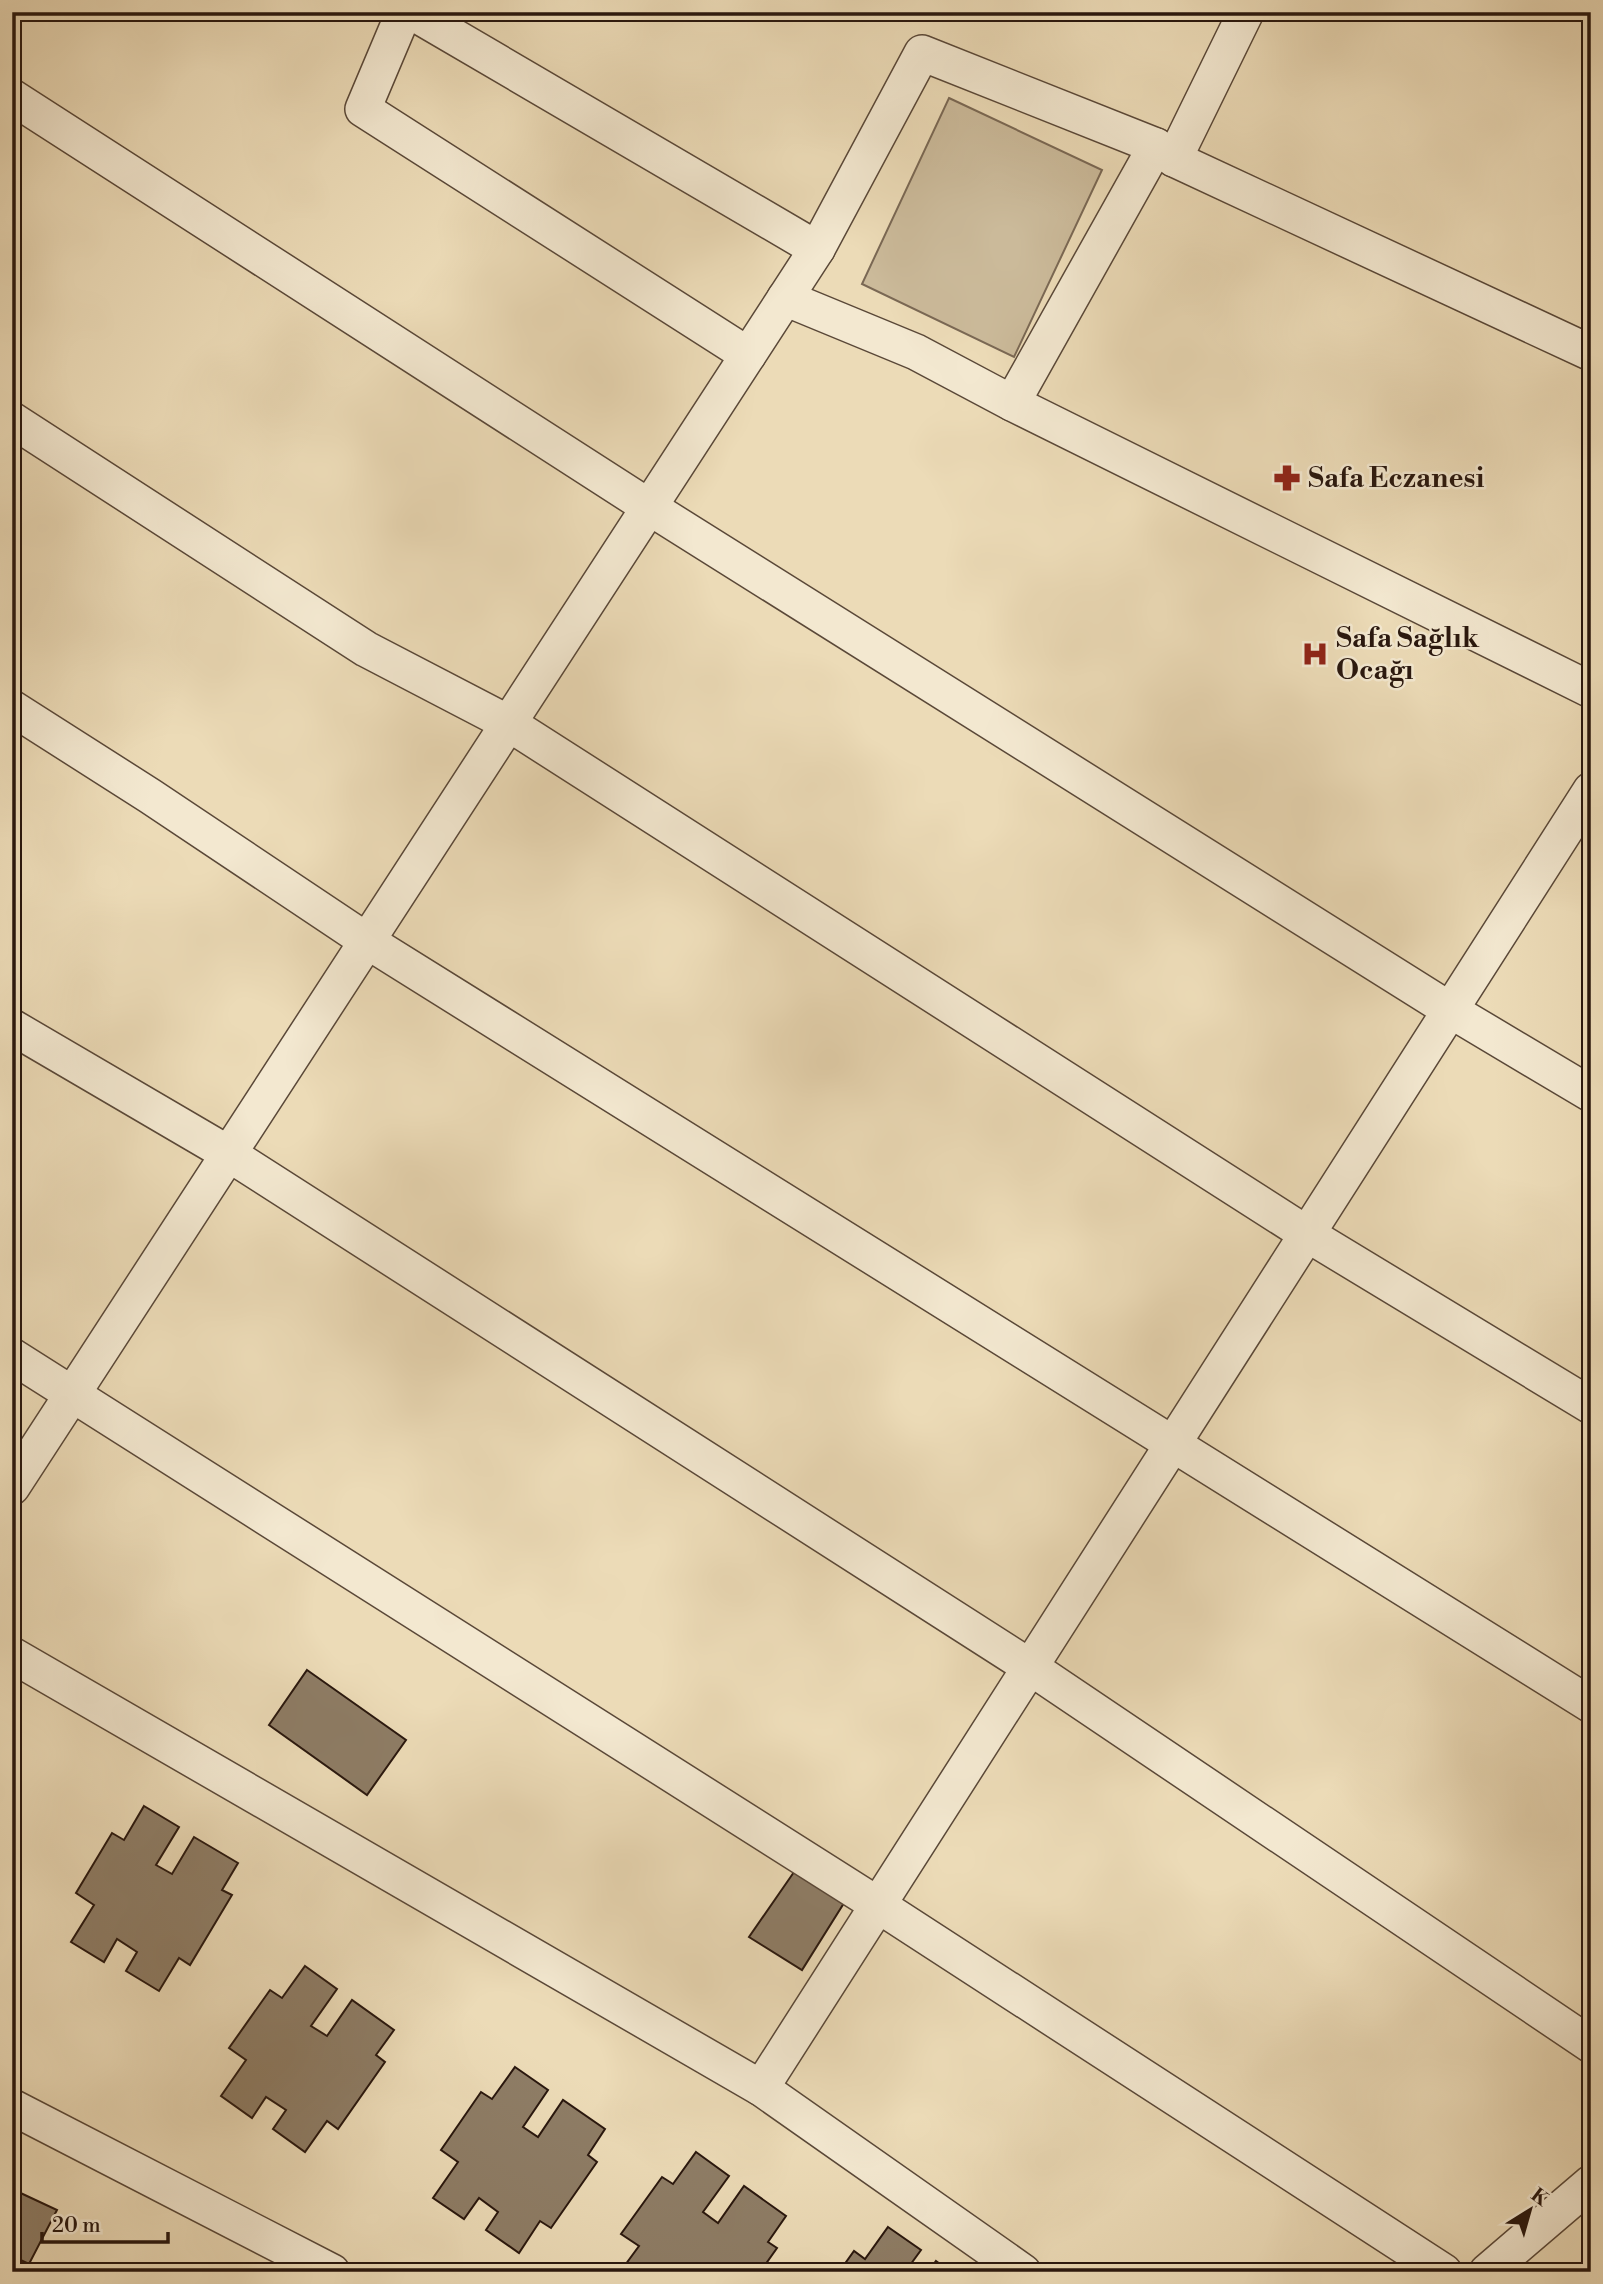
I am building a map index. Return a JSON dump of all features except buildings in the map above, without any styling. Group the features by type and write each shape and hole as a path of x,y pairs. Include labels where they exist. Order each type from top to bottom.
{"street":[{"path":"404,12 363,109 748,355"},
{"path":"412,12 817,249"},
{"path":"1012,403 1165,153 1246,12"},
{"path":"12,1487 817,249 922,53 1165,153 1591,354"},
{"path":"12,97 649,507 1451,1010 1591,1094"},
{"path":"785,298 916,352 1012,403 1591,690"},
{"path":"12,420 366,649 508,723 1307,1234 1591,1406"},
{"path":"12,708 150,796 366,941 1591,1705"},
{"path":"761,2088 1591,790"},
{"path":"12,1027 229,1154 1030,1667 1591,2045"},
{"path":"12,1356 878,1905 1444,2272"},
{"path":"12,1655 761,2088 1023,2272"},
{"path":"12,2107 332,2272"},
{"path":"1487,2272 1591,2183"}],"shaded area":[{"path":"949,98 1102,170 1014,357 862,284"}],"place":[{"name":"Safa Eczanesi","path":"1287,478"},
{"name":"Safa Sağlık Ocağı","path":"1315,654"}]}
